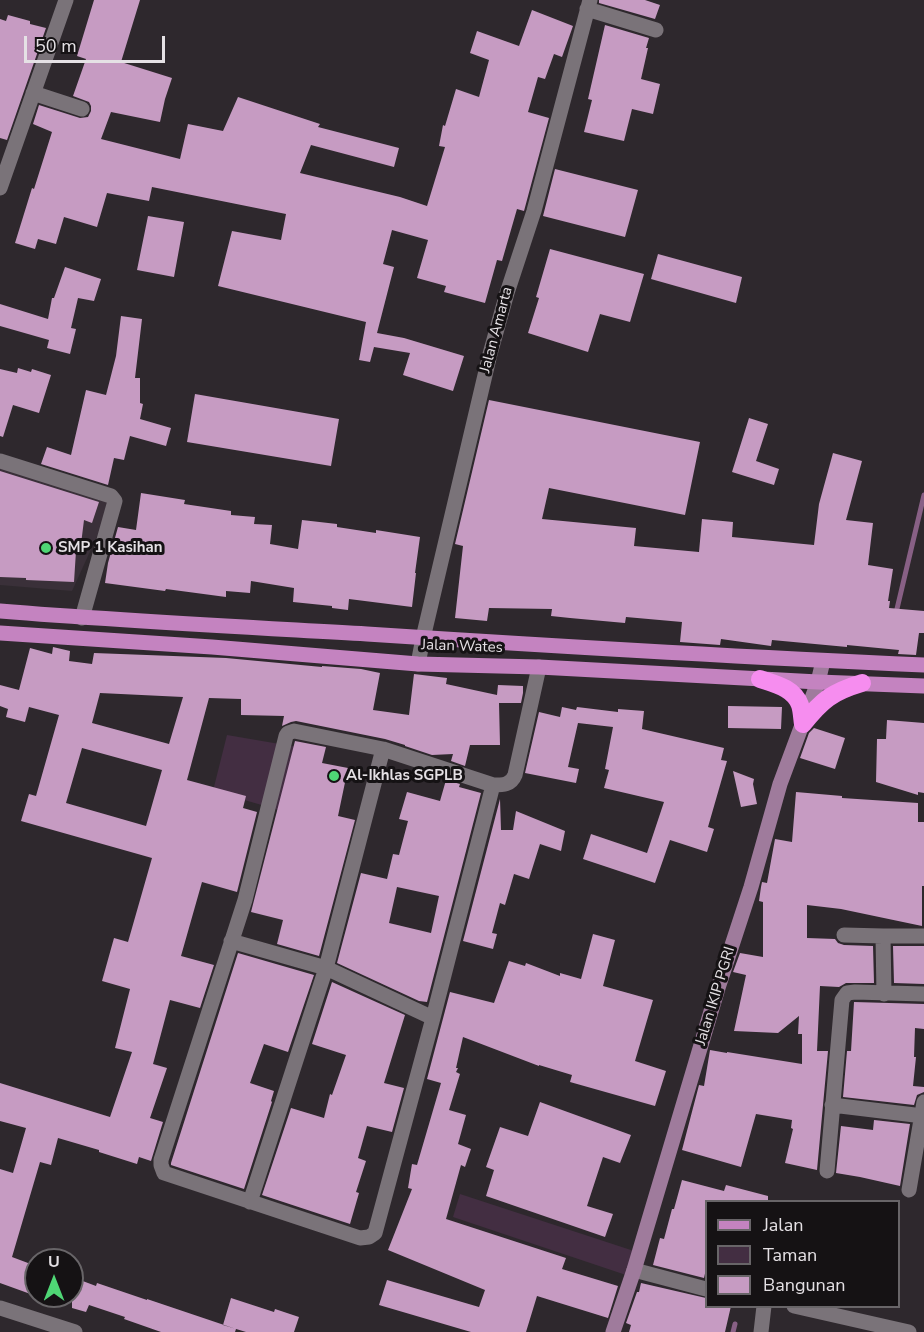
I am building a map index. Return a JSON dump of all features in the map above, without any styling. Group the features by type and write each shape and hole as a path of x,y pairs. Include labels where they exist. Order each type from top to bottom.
{"highway":[{"path":"760,679 784,687 792,694 800,704 802,724"},
{"path":"802,724 824,700 841,689 862,683"}],"main road":[{"name":"Jalan Wates","path":"0,611 423,638 924,665"},
{"name":"Jalan Wates","path":"0,633 418,664 539,667 924,686"},
{"name":"Jalan IKIP PGRI","path":"613,1332 751,887 780,784 818,682 823,661"}],"street":[{"path":"0,189 66,0"},
{"path":"588,4 656,30"},
{"name":"Jalan Amarta","path":"418,664 490,354 534,211 588,4"},
{"path":"33,93 82,109"},
{"path":"0,461 111,496 115,501 82,618"},
{"path":"493,785 375,1233 369,1237 360,1238 164,1173 161,1165 165,1149 244,900 288,733 294,731 383,749 493,785 505,785 515,775 539,667"},
{"path":"250,1202 326,968 383,749"},
{"path":"844,935 924,936"},
{"path":"883,936 884,994"},
{"path":"231,941 326,968 433,1018"},
{"path":"827,1171 842,1000 847,993 924,994"},
{"path":"832,1105 923,1109 909,1190"},
{"path":"634,1270 705,1289"},
{"path":"0,1308 75,1332"},
{"path":"760,1332 764,1308"},
{"path":"803,1308 909,1332"}],"shaded area":[{"name":"SMP 1 Kasihan","path":"0,464 108,499 109,510 72,591 0,585"}],"green space":[{"path":"227,735 303,748 286,812 213,791"},
{"path":"460,1194 634,1251 626,1275 453,1217"}],"building":[{"path":"94,0 140,0 121,62 172,78 160,122 111,112 101,139 180,159 188,124 223,131 238,97 320,124 318,127 399,148 394,167 311,145 300,173 400,197 427,206 445,147 439,146 443,125 445,126 456,89 479,97 489,60 470,53 477,31 519,46 532,10 573,26 562,57 554,54 545,79 538,77 528,112 549,118 524,211 517,209 502,261 497,260 485,303 444,292 446,286 417,278 428,240 392,230 383,264 394,267 377,333 404,338 464,356 453,391 403,375 410,353 374,347 370,362 359,360 366,322 218,286 232,231 281,240 286,214 152,187 149,201 107,193 97,227 64,217 56,244 38,239 35,249 15,243 52,132 33,124 39,105 80,118 88,117 91,111 89,102 73,96 86,59 77,56"},
{"path":"599,0 645,0 660,5 655,19 599,3"},
{"path":"8,15 46,28 7,140 0,138 0,19 6,21"},
{"path":"605,25 649,38 641,79 660,84 653,114 632,109 624,141 584,132 592,100 588,99"},
{"path":"555,169 638,190 625,237 543,216"},
{"path":"148,216 184,222 174,277 137,270"},
{"path":"550,249 644,274 630,322 600,314 588,352 528,333"},
{"path":"658,254 742,277 736,303 651,279"},
{"path":"65,267 101,279 94,301 78,298 71,328 76,329 70,354 47,348 49,340 0,326 0,304 48,319 52,298 54,298"},
{"path":"121,316 142,319 135,378 140,378 140,403 143,404 140,419 171,428 166,446 130,436 124,460 114,458 108,485 41,464 47,447 71,455 86,390 106,395 116,356"},
{"path":"18,368 31,372 32,369 51,375 39,413 13,405 3,437 0,436 0,369 17,373"},
{"path":"195,394 339,419 331,466 187,442"},
{"path":"489,400 700,442 685,515 549,488 542,519 636,528 634,546 699,552 702,519 733,522 732,537 814,545 819,504 833,453 862,461 846,520 873,523 868,565 893,569 889,608 924,611 924,633 919,633 916,655 898,654 899,650 772,640 771,646 721,639 720,645 680,642 682,622 626,617 625,623 570,618 551,616 552,609 489,608 487,621 455,618 463,546 455,544"},
{"path":"749,418 768,424 756,461 779,469 774,485 732,472"},
{"name":"SMP 1 Kasihan","path":"0,471 99,502 92,523 84,520 80,552 76,551 74,582 0,577"},
{"path":"141,493 185,500 184,504 231,511 231,515 255,517 254,524 272,525 270,544 298,549 302,520 337,524 337,527 376,533 376,530 420,537 412,607 349,599 348,610 293,602 294,588 251,581 250,593 226,591 226,597 105,583 118,527 136,530"},
{"path":"53,647 70,651 69,661 92,664 94,653 226,658 361,669 380,673 373,710 409,715 414,674 447,678 446,684 497,695 498,685 523,686 523,693 521,703 499,703 500,745 470,745 465,766 451,761 453,754 432,755 385,739 296,721 282,726 284,716 241,715 241,699 209,698 187,780 246,796 243,808 257,812 237,892 202,882 181,956 214,965 200,1008 170,1000 153,1064 167,1068 150,1118 163,1122 151,1161 139,1157 137,1164 58,1138 51,1165 40,1162 12,1257 24,1262 24,1292 0,1283 0,1169 13,1173 26,1128 0,1121 0,1083 110,1117 132,1052 115,1048 130,989 102,981 114,938 128,942 152,858 21,821 29,794 36,796 59,715 29,707 25,722 6,717 8,709 0,706 0,685 19,690 30,648 52,654","holes":["100,693 183,697 169,744 92,723","82,748 162,770 146,826 66,803"]},
{"path":"728,706 782,707 781,729 728,728"},
{"path":"562,707 576,710 577,707 618,712 618,709 644,711 642,729 724,748 721,760 727,761 708,827 714,829 707,852 670,840 655,883 583,859 591,834 647,853 664,802 604,788 609,770 605,769 613,727 578,723 568,767 579,769 576,783 525,773 539,712 560,717"},
{"path":"887,720 924,723 924,793 918,792 918,795 876,782 877,739 886,739"},
{"path":"814,728 845,738 835,769 800,758 809,733"},
{"path":"295,741 326,747 322,763 348,768 338,816 355,820 319,956 277,944 283,920 251,912"},
{"path":"733,771 754,779 757,804 741,807"},
{"path":"446,780 460,784 459,787 481,793 427,1002 419,1001 337,963 361,873 387,879 393,854 399,855 408,821 399,819 407,792 440,801","holes":["397,887 439,896 431,933 389,923"]},
{"path":"796,792 842,796 842,798 918,803 918,822 924,822 922,926 841,909 807,905 807,938 835,939 844,945 873,946 874,983 846,983 839,987 820,986 817,1051 828,1051 817,1170 785,1163 793,1129 791,1128 792,1120 756,1114 741,1167 682,1150 699,1085 704,1086 710,1050 802,1064 802,1034 798,1034 799,1016 778,1033 734,1031 746,975 733,972 740,953 763,957 763,902 759,901 762,882 767,883 775,839 792,842"},
{"path":"500,799 501,830 513,830 516,811 565,831 561,851 540,844 529,879 514,874 505,905 500,903 492,933 497,934 493,949 463,941"},
{"path":"593,934 615,940 603,986 653,1000 635,1061 666,1071 655,1106 570,1082 572,1075 539,1066 463,1037 456,1068 458,1068 456,1072 460,1074 449,1110 466,1115 458,1144 471,1149 465,1167 461,1165 446,1219 566,1258 562,1269 618,1286 608,1318 537,1296 526,1332 471,1332 379,1305 387,1280 479,1307 485,1290 388,1250 412,1189 408,1188 412,1164 417,1165 441,1083 427,1079 450,992 494,1003 509,961 525,966 526,963 560,976 560,973 581,979"},
{"path":"893,946 924,946 924,984 894,983"},
{"path":"238,953 314,975 288,1052 264,1044 250,1083 274,1091 244,1189 171,1165"},
{"path":"332,982 405,1015 384,1083 404,1088 392,1132 367,1126 358,1158 366,1161 356,1192 359,1193 350,1224 262,1195 291,1108 324,1118 330,1094 332,1095 346,1055 312,1044"},
{"path":"854,1002 924,1004 924,1029 915,1028 914,1057 916,1057 913,1086 924,1087 924,1092 917,1095 914,1105 843,1097 847,1051 851,1051"},
{"path":"540,1102 631,1135 620,1163 603,1157 587,1206 613,1214 605,1237 486,1196 494,1170 486,1167 500,1127 528,1136"},
{"path":"874,1120 910,1124 900,1186 836,1173 841,1126 873,1130"},
{"path":"682,1180 724,1191 726,1185 768,1196 768,1200 705,1200 704,1278 653,1265 660,1238 664,1239 672,1209 674,1209"},
{"path":"84,1282 96,1286 97,1283 236,1329 235,1332 161,1332 89,1305 86,1312 72,1308 84,1308"},
{"path":"641,1283 705,1298 705,1308 731,1308 725,1332 629,1332 631,1325 626,1323 637,1292 639,1292"},
{"path":"231,1298 274,1312 275,1309 299,1317 294,1332 246,1332 223,1325"}],"waterway":[{"path":"896,613 924,495"},
{"path":"733,1332 735,1324"}],"place":[{"name":"SMP 1 Kasihan","path":"46,548"},
{"name":"Al-Ikhlas SGPLB","path":"334,776"}]}
